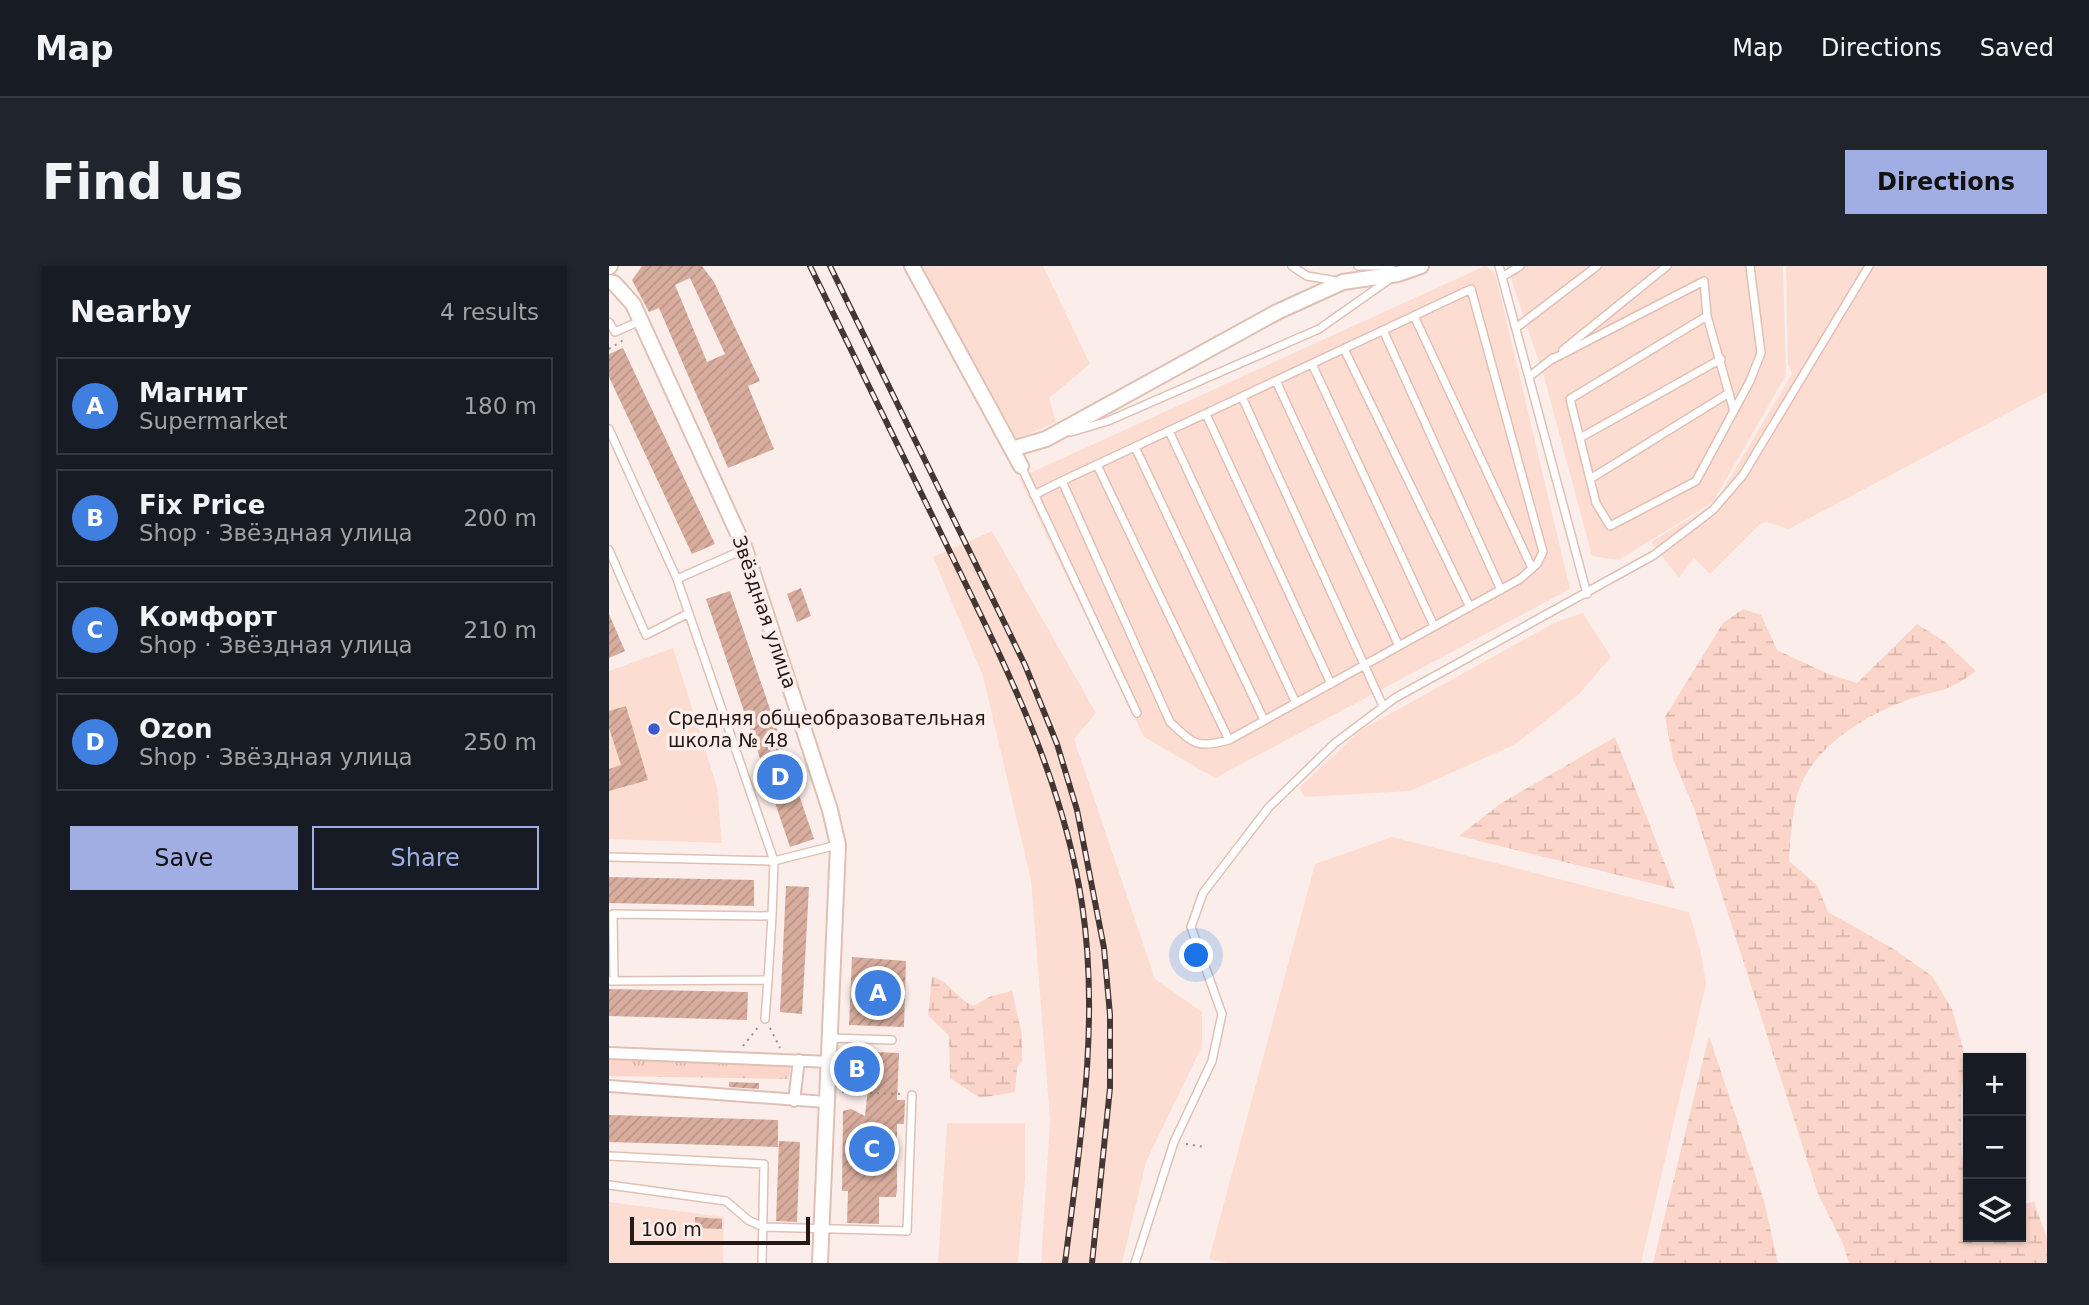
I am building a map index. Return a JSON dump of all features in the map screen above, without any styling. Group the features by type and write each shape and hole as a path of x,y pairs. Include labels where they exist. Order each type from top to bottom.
{"street":[{"path":"912,266 1021,467"},
{"path":"1012,449 1046,439 1277,312 1342,282 1398,274 1421,266"},
{"name":"Звёздная улица","path":"612,289 633,304 745,549 830,810 838,845 831,1062 820,1263"},
{"path":"609,1053 831,1062"},
{"path":"794,1101 799,1060"},
{"path":"609,1086 794,1101 827,1097"}],"lane":[{"path":"1292,266 1307,276 1342,282"},
{"path":"1046,439 1108,421 1319,329 1398,274 1387,266 1358,266"},
{"path":"1499,266 1587,594"},
{"path":"1502,277 1520,266"},
{"path":"1515,328 1597,266"},
{"path":"1529,377 1667,266"},
{"path":"1707,316 1570,400 1596,503 1610,526 1696,481 1734,411 1761,353 1750,266"},
{"path":"1135,1263 1174,1142 1212,1061 1222,1014 1191,927 1203,893 1269,807 1335,743 1384,706 1654,555 1713,510 1735,484 1869,266"},
{"path":"1551,360 1704,281 1707,316 1734,411"},
{"path":"1034,495 1062,481 1471,289 1543,552 1532,568 1501,590 1229,740 1204,746 1192,742 1170,722 1062,481"},
{"path":"1414,316 1532,568"},
{"path":"609,322 615,332 641,321"},
{"path":"1383,330 1501,590"},
{"path":"1344,349 1470,607"},
{"path":"1580,438 1721,359"},
{"path":"1312,364 1434,626"},
{"path":"1276,381 1399,646"},
{"path":"1590,479 1728,393"},
{"path":"1242,397 1384,706"},
{"path":"1206,414 1331,684"},
{"path":"609,429 677,579 774,861 765,1019"},
{"path":"1169,431 1296,703"},
{"path":"1135,447 1264,720"},
{"path":"1097,465 1229,740"},
{"path":"1021,467 1137,713"},
{"path":"677,579 745,549"},
{"path":"609,550 646,635 689,613"},
{"path":"609,857 774,861 838,845"},
{"path":"768,980 611,981 613,914 772,916"},
{"path":"831,1038 892,1040"},
{"path":"609,1185 726,1201 748,1220 763,1227 907,1231 912,1095"},
{"path":"609,1156 764,1164 762,1263"}],"path":[{"path":"733,1058 765,1019 786,1060"},
{"path":"827,1097 912,1095"},
{"path":"1174,1142 1205,1147"}],"shaded area":[{"path":"920,266 1043,266 1090,364 1049,398 1056,422 1017,439"},
{"path":"1485,266 1495,273 1570,589 1215,778 1144,737 1019,478"},
{"path":"1507,266 1783,266 1786,375 1713,502 1619,560 1592,556 1544,377"},
{"path":"1786,266 2047,266 2047,392 1789,529 1766,522 1760,524 1710,574 1694,558 1679,578 1651,542 1715,503 1792,374 1788,364"},
{"path":"992,531 1096,713 1074,739 1155,979 1202,1012 1202,1046 1146,1162 1122,1263 1041,1263 1050,1120 1031,880 983,676 933,557"},
{"path":"1583,613 1611,657 1578,695 1514,745 1410,791 1305,797 1299,788 1361,730 1556,622"},
{"name":"Средняя общеобразовательная школа № 48","path":"673,648 717,787 722,843 609,839 609,671"},
{"path":"1392,837 1689,912 1701,953 1706,984 1641,1263 1228,1263 1209,1259 1315,864"},
{"path":"947,1123 1025,1123 1025,1179 1018,1263 938,1263"},
{"path":"609,1202 724,1217 723,1263 609,1263"}],"green space":[{"path":"1743,609 1761,615 1777,650 1826,673 1857,683 1917,624 1945,642 1976,671 1950,687 1907,700 1873,715 1826,749 1804,779 1797,796 1789,861 1817,885 1828,912 1892,948 1932,976 1952,1009 1964,1053 1961,1092 1963,1242 2026,1242 2026,1203 2034,1202 2047,1238 2047,1263 1849,1263 1843,1244 1818,1194 1694,808 1673,759 1665,717 1723,623"},
{"path":"1615,737 1675,889 1459,836 1500,804"},
{"path":"932,976 973,1006 991,996 1012,991 1022,1034 1022,1060 1017,1068 1015,1092 980,1098 950,1078 949,1036 928,1015"},
{"path":"1709,1036 1764,1201 1778,1263 1653,1263"},
{"path":"609,1058 791,1065 789,1079 609,1076"}],"building":[{"path":"642,266 702,266 714,282 760,381 748,386 774,449 728,468 659,308 649,312 632,280","holes":["690,278 725,354 707,362 675,285"]},
{"path":"623,348 715,544 692,554 609,377 609,354"},
{"path":"801,588 811,616 797,622 787,594"},
{"path":"730,591 814,839 790,847 706,599"},
{"path":"609,614 625,651 609,658"},
{"path":"626,706 648,780 609,791 609,769 621,765 609,728 609,711"},
{"path":"609,877 754,880 754,906 609,903"},
{"path":"786,886 809,887 802,1014 780,1012"},
{"path":"852,957 906,961 904,1027 849,1025"},
{"path":"609,989 748,992 747,1020 609,1016"},
{"path":"854,1051 899,1053 897,1100 905,1100 904,1124 897,1124 897,1190 896,1197 879,1197 879,1224 847,1223 848,1191 842,1191 843,1111 851,1109 865,1116 868,1089 853,1089"},
{"path":"729,1082 759,1083 759,1089 729,1087"},
{"path":"609,1115 778,1120 778,1147 609,1142"},
{"path":"779,1141 800,1142 797,1222 776,1221"},
{"path":"695,1217 722,1219 722,1229 695,1228"}],"railway":[{"path":"810,266 1011,680 1046,767 1073,857 1082,904 1089,994 1086,1084 1065,1263"},
{"path":"830,266 1025,665 1057,744 1077,810 1104,948 1110,1015 1110,1088 1092,1263"}],"place":[{"name":"Средняя общеобразовательная школа № 48","path":"654,729"},
{"name":"Ozon","path":"780,777"},
{"name":"Магнит","path":"878,993"},
{"name":"Fix Price","path":"857,1069"},
{"name":"Комфорт","path":"872,1149"}]}
